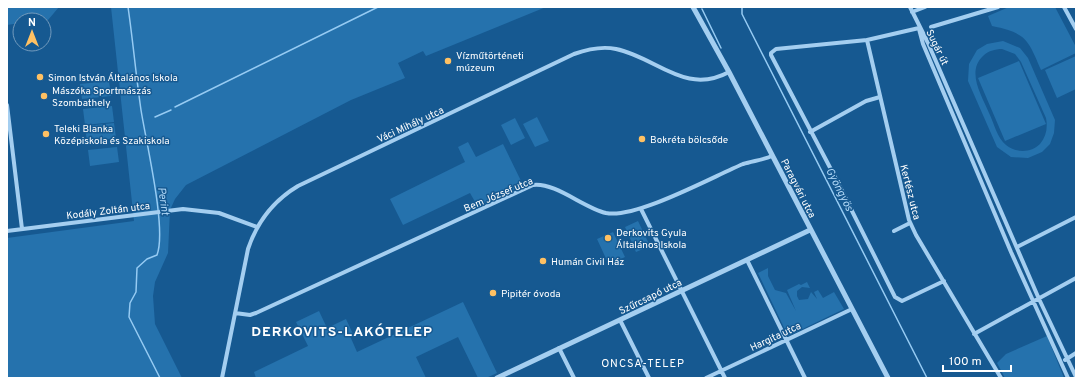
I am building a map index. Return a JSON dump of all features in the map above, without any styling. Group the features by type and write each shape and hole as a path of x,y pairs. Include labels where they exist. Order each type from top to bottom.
{"street":[{"name":"Paragvári utca","path":"693,7 729,72 888,378"},
{"path":"910,7 919,28 867,40 776,49 771,53 772,58 835,177 895,297 902,301 944,281"},
{"path":"912,12 925,7"},
{"path":"931,27 998,7"},
{"path":"1064,7 1076,29"},
{"name":"Sugár út","path":"919,28 928,43 1039,300 1076,378"},
{"name":"Sugár út","path":"919,28 923,44 1034,303 1068,378"},
{"name":"Kertész utca","path":"867,40 910,223 1001,378"},
{"name":"Váci Mihály utca","path":"222,378 248,249 257,227 280,198 298,186 581,51 597,48 618,49 667,71 694,80 712,78 729,72"},
{"path":"810,132 866,101 880,97"},
{"path":"7,105 22,229"},
{"name":"Bem József utca","path":"235,313 250,315 256,313 533,186 548,187 590,208 606,213 620,213 641,208 744,164 772,156"},
{"path":"641,208 725,378"},
{"name":"Kodály Zoltán utca","path":"7,231 183,209 206,210 231,216 257,227"},
{"path":"1016,247 1076,217"},
{"path":"894,231 910,223"},
{"name":"Szűrcsapó utca","path":"497,378 810,230"},
{"path":"747,260 805,378"},
{"path":"974,334 1034,303 1076,278"},
{"name":"Hargita utca","path":"706,378 852,309"},
{"path":"620,320 649,378"},
{"path":"559,348 574,378"},
{"path":"1061,362 1076,353"}],"shaded area":[{"path":"7,7 59,7 52,15 52,12 12,12 12,24 7,25"},
{"path":"111,7 546,7 426,56 423,51 398,63 405,78 351,100 186,185 175,199 170,210 168,253 155,282 153,296 155,324 182,378 7,378 7,238 134,221"},
{"path":"1009,7 1055,7 1076,47 1076,53 1041,70 1033,51 1024,39 1012,31 992,26 988,16"},
{"path":"1003,41 1020,48 1028,58 1055,120 1054,133 1050,144 1042,152 1028,158 1011,157 997,147 968,81 969,64 977,50 987,44","holes":["1002,49 1015,54 1021,62 1047,122 1047,129 1040,144 1032,149 1023,151 1010,148 1000,138 980,92 976,77 978,62 987,53"]},
{"path":"1076,56 1076,89 1057,98 1045,70"},
{"path":"1019,61 1046,124 1005,141 978,78"},
{"path":"109,81 111,96 82,99 80,84"},
{"path":"112,106 114,122 85,125 83,109"},
{"path":"537,117 549,141 535,147 523,124"},
{"path":"515,118 525,138 511,145 501,125"},
{"path":"114,123 116,138 87,142 85,126"},
{"path":"468,142 476,157 503,144 523,185 478,207 470,193 403,225 390,199 465,162 458,147"},
{"path":"117,147 119,162 90,166 88,150"},
{"path":"638,221 650,246 636,252 625,227"},
{"path":"613,232 625,257 609,265 597,239"},
{"path":"768,268 768,276 775,290 786,293 796,311 787,290 807,282 810,288 802,287 797,291 799,300 808,299 811,292 817,299 814,292 818,290 823,298 834,292 844,309 788,336 758,273"},
{"path":"463,302 497,373 486,378 478,378 458,337 416,357 426,378 256,378 254,372 308,346 296,322 319,311 327,328 346,319 353,334 350,336 357,352"},
{"path":"1047,336 1064,378 1005,378 997,363 1006,354"}],"waterway":[{"name":"Perint","path":"128,7 141,110 158,206 159,226 157,255 147,259 137,268 136,292 130,303 129,317 160,378"},
{"path":"175,107 378,7"},
{"name":"Gyöngyös","path":"742,7 742,14 927,378"},
{"path":"702,9 721,48"},
{"path":"155,117 171,110"}],"place":[{"name":"Vízműtörténeti múzeum","path":"448,61"},
{"name":"Simon István Általános Iskola","path":"40,77"},
{"name":"Mászóka Sportmászás Szombathely","path":"44,96"},
{"name":"Teleki Blanka Középiskola és Szakiskola","path":"46,134"},
{"name":"Bokréta bölcsőde","path":"642,139"},
{"name":"Derkovits Gyula Általános Iskola","path":"608,238"},
{"name":"Humán Civil Ház","path":"543,261"},
{"name":"Pipitér óvoda","path":"493,293"}],"district":[{"name":"DERKOVITS-LAKÓTELEP","path":"342,331"},
{"name":"ONCSA-TELEP","path":"643,363"}]}
